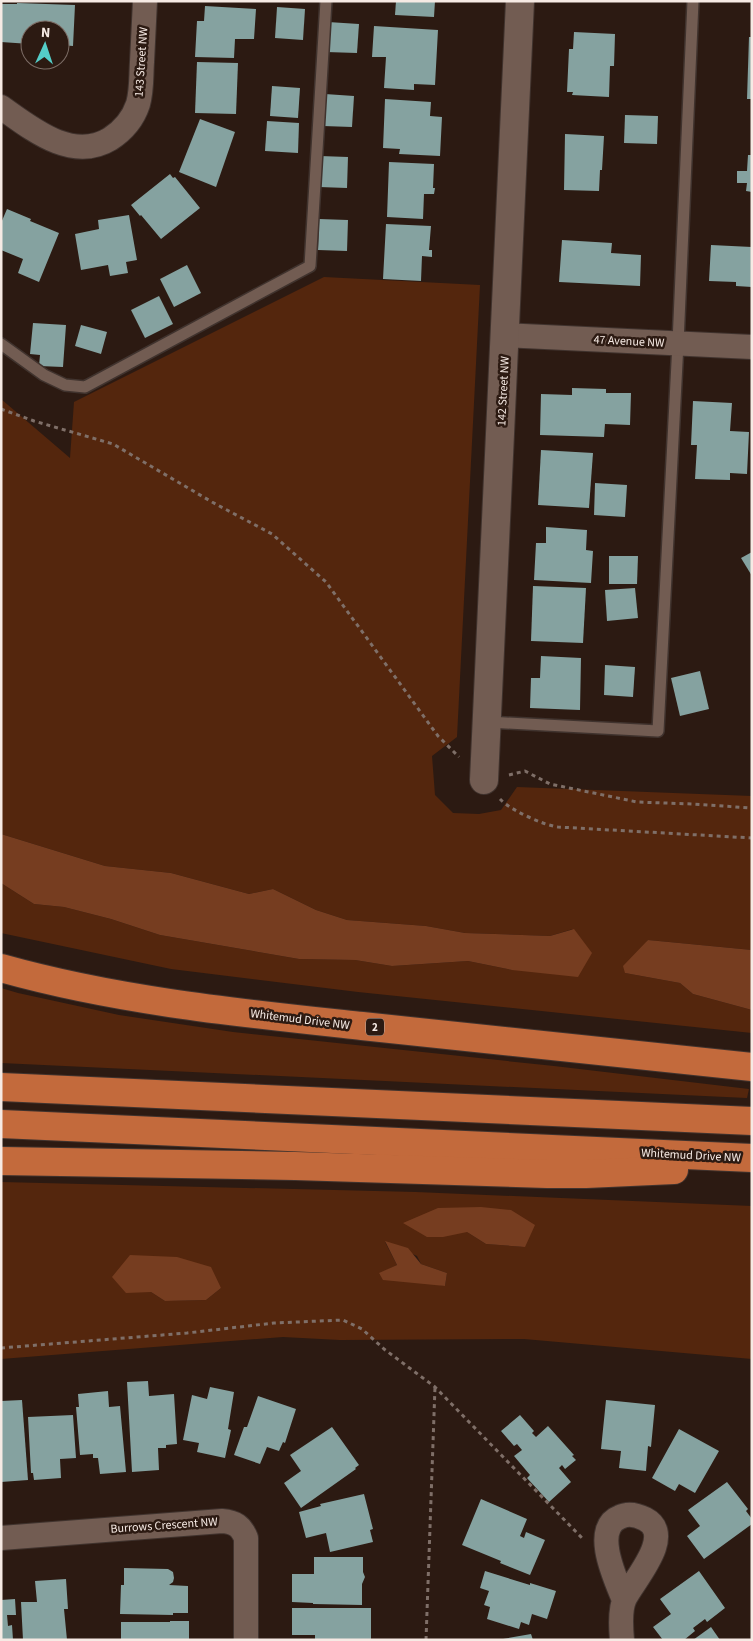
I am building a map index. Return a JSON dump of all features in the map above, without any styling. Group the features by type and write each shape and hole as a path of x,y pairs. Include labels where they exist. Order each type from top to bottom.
{"highway":[{"name":"Whitemud Drive NW","path":"1,968 47,981 190,1006 752,1067"},
{"path":"1,1087 752,1121"},
{"name":"Whitemud Drive NW","path":"1,1124 752,1158"},
{"path":"1,1161 586,1174 752,1167"}],"street":[{"name":"143 Street NW","path":"1,107 38,133 66,144 82,147 95,146 120,133 134,115 141,88 145,1"},
{"name":"142 Street NW","path":"484,780 520,1"},
{"name":"47 Avenue NW","path":"506,335 752,347"},
{"path":"622,1640 621,1626 624,1600 645,1568 655,1548 656,1537 654,1527 648,1520 629,1514 612,1521 607,1528 606,1544 612,1569 624,1600"},
{"name":"Burrows Crescent NW","path":"1,1538 222,1521 233,1522 242,1528 246,1538 246,1640"}],"lane":[{"path":"1,344 44,375 65,385 85,387 310,266 326,1"},
{"path":"488,722 658,731 693,1"}],"path":[{"path":"1,409 34,421 114,444 212,502 272,534 326,582 438,736 484,780 504,803 551,826 752,838"},
{"path":"484,780 525,772 550,784 637,802 752,808"},
{"path":"1,1348 187,1333 274,1322 343,1320 362,1329 391,1355 435,1387 587,1543 606,1544"},
{"path":"426,1640 435,1387"}],"shaded area":[{"path":"324,277 480,285 457,737 432,756 435,795 453,813 479,814 501,810 517,787 752,796 752,950 648,940 625,973 680,983 693,994 752,1010 752,1033 358,992 171,969 1,933 1,883 34,904 64,907 111,919 160,935 299,959 355,960 392,966 468,961 512,970 573,929 550,936 465,933 426,926 347,920 316,910 273,889 249,894 171,873 105,866 1,834 1,399 70,458 74,402"},
{"path":"1,834 105,866 171,873 249,894 273,889 316,910 347,920 426,926 465,933 550,936 574,929 592,953 578,977 512,970 468,961 392,966 355,960 299,959 160,935 111,919 64,907 34,904 1,883"},
{"path":"648,940 752,950 752,1010 693,994 680,983 625,973 623,966"},
{"path":"1,988 119,1015 233,1032 749,1089 747,1098 1,1063"},
{"path":"1,1182 416,1192 752,1206 752,1359 524,1339 340,1340 283,1337 1,1359","holes":["467,1232 525,1247 486,1244","385,1242 417,1256 421,1264 447,1273 445,1286 379,1274 397,1265","221,1288 206,1300 165,1301 151,1292"]},
{"path":"481,1207 511,1210 535,1225 525,1247 486,1244 467,1232 443,1237 427,1237 403,1223 438,1208"},
{"path":"385,1241 408,1248 421,1264 447,1273 445,1286 383,1280 379,1273 397,1265"},
{"path":"130,1255 177,1257 211,1267 221,1288 206,1300 165,1301 151,1292 126,1293 112,1277"}],"building":[{"path":"396,1 435,1 434,17 395,15"},
{"path":"1,4 75,5 73,46 70,46 70,20 20,20 20,43 1,42"},
{"path":"205,6 256,9 254,39 235,39 234,58 195,57 197,21 204,21"},
{"path":"277,7 305,9 303,40 275,38"},
{"path":"328,22 359,24 357,53 326,52"},
{"path":"374,26 438,30 435,85 414,84 414,90 384,88 386,57 372,57"},
{"path":"574,32 615,34 614,66 610,66 609,97 572,95 573,92 567,92 569,49 573,49"},
{"path":"749,37 752,37 752,99 747,99"},
{"path":"197,62 238,63 236,114 195,113"},
{"path":"272,86 300,88 298,118 270,116"},
{"path":"325,94 354,96 352,127 323,126"},
{"path":"385,99 431,102 430,116 442,117 440,156 399,154 400,149 383,148"},
{"path":"625,115 658,116 657,144 624,143"},
{"path":"200,119 235,132 216,187 179,172"},
{"path":"267,121 299,123 298,153 265,151"},
{"path":"565,134 604,136 599,191 564,190"},
{"path":"748,155 752,155 752,192 746,191 747,183 737,183 737,171 747,171"},
{"path":"320,156 348,157 347,188 319,187"},
{"path":"389,162 434,164 434,194 424,194 423,219 387,217"},
{"path":"170,174 173,178 175,177 200,208 161,239 131,205"},
{"path":"7,209 59,233 39,282 18,273 23,259 1,250 1,223"},
{"path":"129,215 137,260 126,262 128,273 110,276 108,265 81,270 75,234 99,229 98,220"},
{"path":"319,219 348,220 347,251 318,250"},
{"path":"386,224 431,226 429,250 432,250 432,257 422,256 421,281 383,279"},
{"path":"562,240 612,243 611,253 641,255 640,286 559,282"},
{"path":"711,245 752,247 752,287 736,286 736,282 709,281"},
{"path":"187,265 201,293 174,307 160,279"},
{"path":"159,296 173,324 145,338 131,310"},
{"path":"33,323 66,325 63,367 39,366 40,355 30,354"},
{"path":"81,325 107,332 101,354 75,346"},
{"path":"572,388 606,389 606,393 631,393 630,425 605,424 604,437 540,435 541,394 572,395"},
{"path":"693,401 732,403 730,431 749,432 747,474 730,473 730,480 695,479 697,445 691,445"},
{"path":"541,450 593,453 589,508 538,505"},
{"path":"595,483 627,485 625,517 594,515"},
{"path":"546,527 587,530 586,550 593,551 591,583 534,580 536,543 546,543"},
{"path":"752,552 752,576 741,558"},
{"path":"609,556 638,556 637,584 609,584"},
{"path":"533,586 586,588 583,643 531,641"},
{"path":"635,588 638,618 607,621 605,590"},
{"path":"541,656 581,658 580,710 530,708 531,678 540,678"},
{"path":"605,665 635,667 633,697 604,695"},
{"path":"700,671 709,709 680,716 671,678"},
{"path":"148,1381 149,1396 174,1394 177,1444 166,1445 166,1448 158,1448 159,1470 132,1472 127,1382"},
{"path":"210,1387 234,1392 228,1429 231,1430 225,1458 197,1452 199,1443 183,1440 192,1395 207,1399"},
{"path":"108,1391 109,1407 120,1406 126,1472 100,1474 98,1458 93,1458 93,1454 80,1455 76,1407 79,1407 78,1394"},
{"path":"258,1396 296,1409 285,1443 283,1442 279,1451 267,1447 260,1464 234,1455"},
{"path":"22,1400 28,1480 1,1482 1,1401"},
{"path":"606,1400 655,1405 651,1447 648,1446 646,1471 619,1468 621,1451 601,1449"},
{"path":"73,1415 76,1458 60,1459 61,1478 34,1480 33,1473 31,1473 28,1417"},
{"path":"520,1415 534,1431 532,1433 536,1437 548,1426 574,1455 572,1456 576,1460 565,1469 562,1465 559,1468 571,1482 549,1502 527,1478 530,1475 514,1456 522,1450 517,1444 514,1446 501,1431"},
{"path":"332,1427 359,1465 301,1508 284,1483 301,1471 290,1455"},
{"path":"679,1429 719,1451 695,1493 679,1484 675,1491 652,1478"},
{"path":"727,1482 748,1509 746,1511 752,1519 752,1524 704,1559 687,1536 700,1526 688,1510"},
{"path":"364,1494 373,1529 370,1530 373,1542 330,1552 326,1533 306,1538 299,1512 321,1506 320,1504"},
{"path":"481,1499 527,1519 520,1536 524,1538 526,1532 545,1540 530,1575 462,1545"},
{"path":"314,1557 363,1557 365,1577 362,1584 362,1605 292,1602 292,1574 314,1574"},
{"path":"124,1568 168,1569 173,1572 173,1582 169,1585 188,1586 188,1613 173,1613 173,1615 120,1614 121,1585 124,1585"},
{"path":"485,1571 556,1591 547,1619 532,1614 529,1625 521,1622 519,1629 487,1619 490,1607 484,1605 489,1591 480,1588"},
{"path":"699,1571 725,1608 707,1622 705,1619 693,1628 695,1631 684,1640 663,1640 653,1627 671,1614 660,1599"},
{"path":"66,1579 68,1609 64,1609 67,1640 23,1640 21,1602 37,1602 35,1581"},
{"path":"15,1599 16,1615 7,1615 8,1626 12,1625 13,1640 1,1640 1,1600"},
{"path":"292,1608 371,1608 371,1640 315,1640 315,1635 292,1635"},
{"path":"189,1621 189,1640 121,1640 121,1622"},
{"path":"711,1627 720,1640 693,1640"},
{"path":"531,1634 533,1640 503,1640 503,1639"}]}
